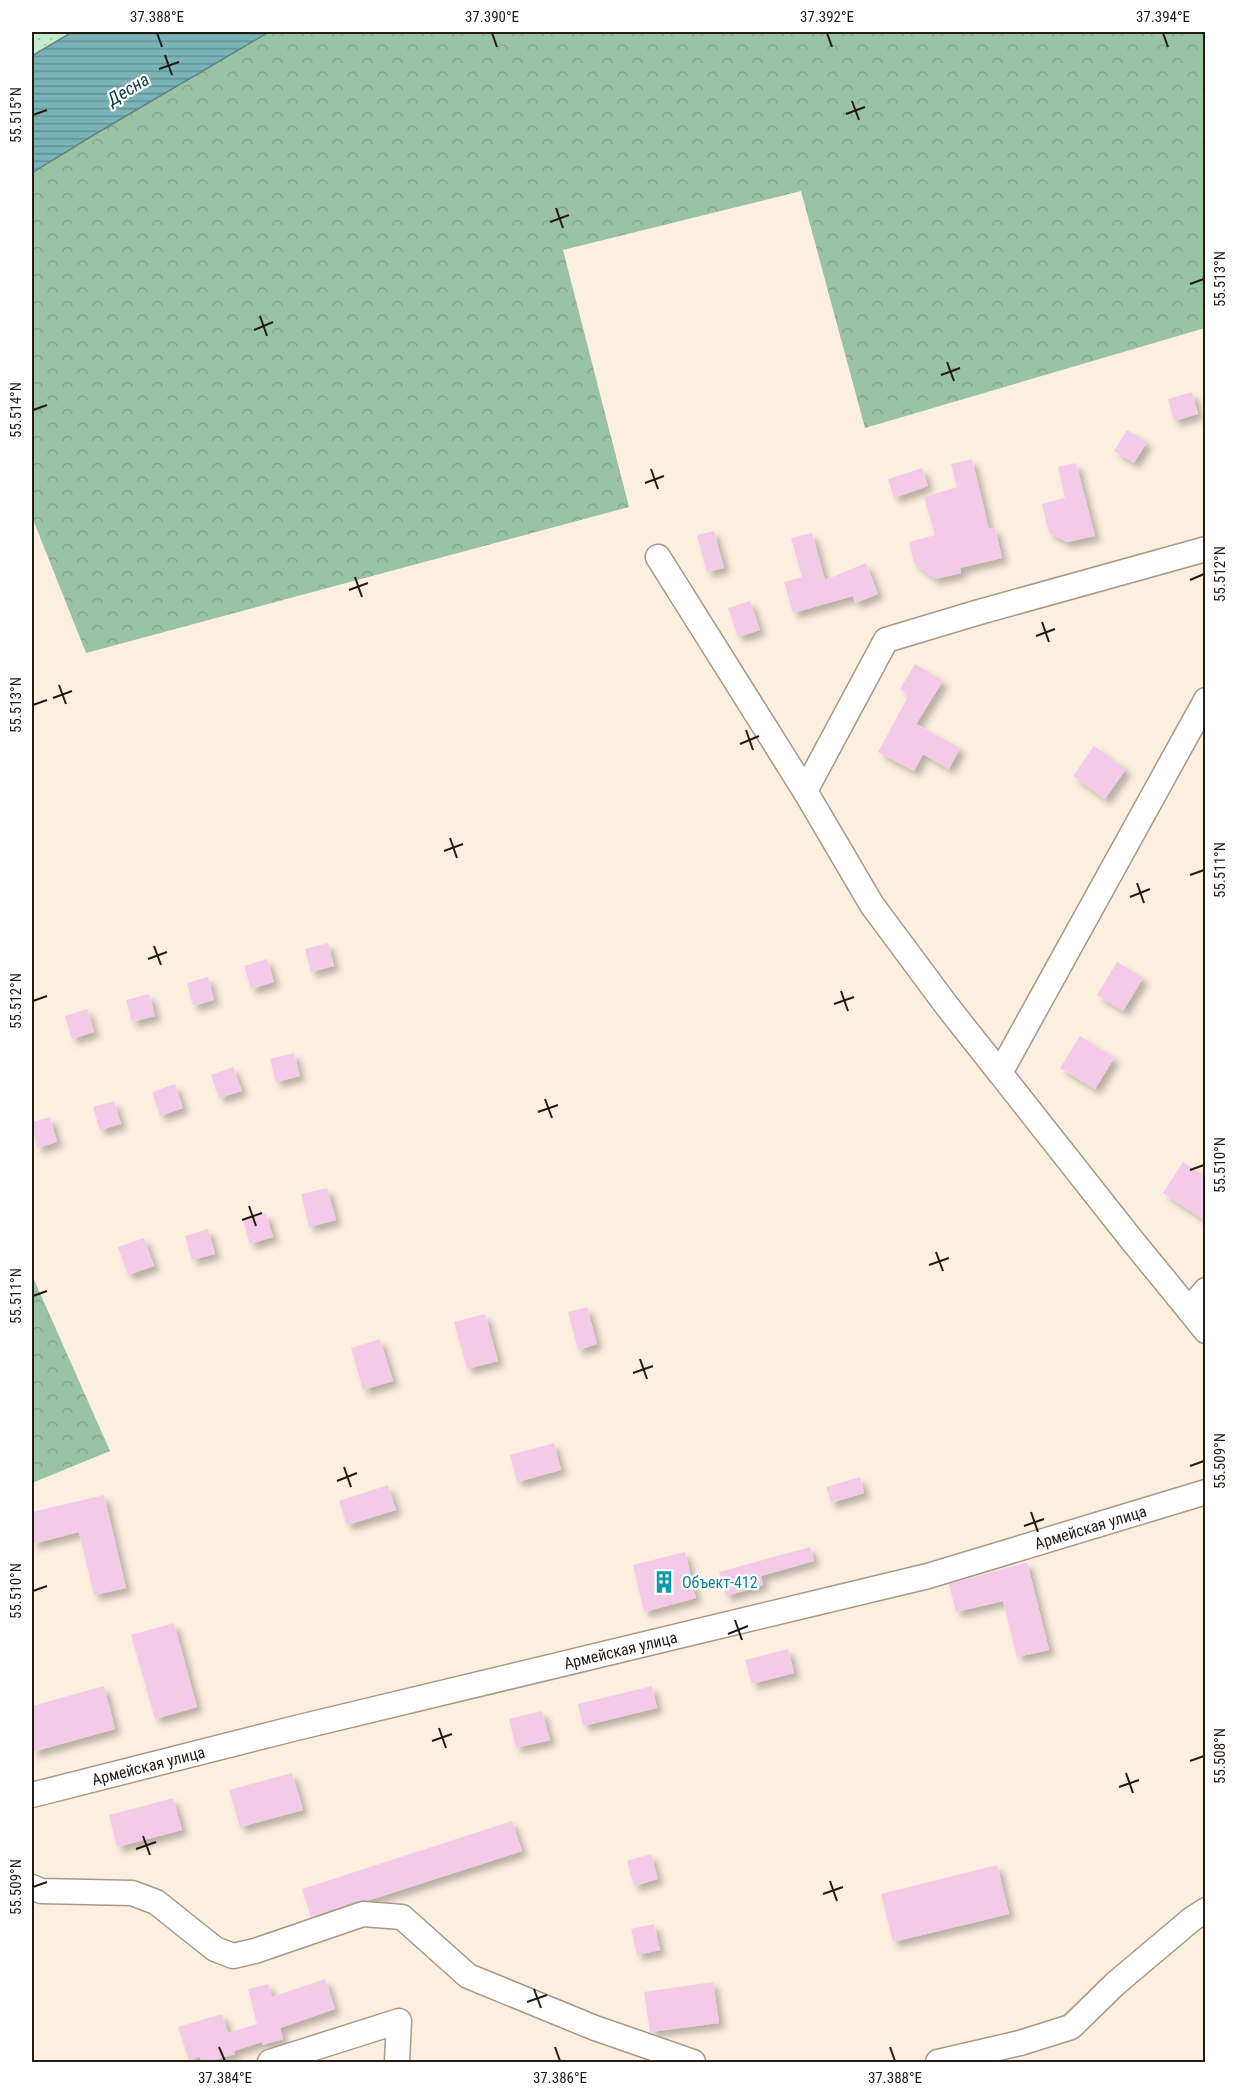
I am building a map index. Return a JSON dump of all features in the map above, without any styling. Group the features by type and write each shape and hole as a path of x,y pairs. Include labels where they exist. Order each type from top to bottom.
{"street":[{"path":"805,791 886,640 1206,549"},
{"path":"658,557 805,791 872,905 947,1006 1123,1230 1206,1331"},
{"path":"1000,1073 1206,700"},
{"path":"1189,1310 1206,1290"},
{"name":"Армейская улица","path":"32,1795 296,1728 928,1576 1206,1492"},
{"path":"32,1887 41,1891 132,1893 156,1902 215,1949 233,1956 255,1952 363,1914 402,1917 468,1976 595,2028 693,2062"},
{"path":"938,2062 1020,2043 1071,2027 1115,1984 1192,1919 1206,1910"},
{"path":"270,2062 399,2021 397,2062"}],"green space":[{"path":"32,32 72,32 32,56"},
{"path":"269,32 1205,32 1205,328 865,428 801,191 563,250 629,507 86,653 32,517 32,173"},
{"path":"32,1275 110,1451 32,1483"}],"water":[{"name":"Десна","path":"72,32 269,32 32,173 32,56"}],"building":[{"path":"1192,392 1198,414 1174,421 1168,399"},
{"path":"1127,430 1147,442 1134,463 1114,451"},
{"path":"972,459 989,529 995,528 1002,558 960,568 961,573 935,579 914,563 909,542 935,535 924,497 957,487 951,464"},
{"path":"1076,463 1095,536 1067,542 1049,533 1042,504 1065,498 1058,467"},
{"path":"922,468 928,486 894,498 888,479"},
{"path":"714,531 724,568 707,572 697,535"},
{"path":"812,533 825,580 866,563 878,594 855,603 853,596 793,613 784,582 802,577 791,538"},
{"path":"750,601 760,630 738,637 728,608"},
{"path":"915,664 943,681 916,724 960,748 949,769 923,754 914,771 878,752 909,695 900,689"},
{"path":"1094,746 1126,769 1105,799 1073,776"},
{"path":"328,943 334,966 311,972 305,949"},
{"path":"267,959 274,982 251,989 244,966"},
{"path":"1117,962 1143,978 1123,1011 1097,995"},
{"path":"208,977 214,1000 193,1006 187,983"},
{"path":"149,994 155,1016 132,1022 126,1000"},
{"path":"87,1009 94,1032 72,1039 65,1016"},
{"path":"1080,1036 1114,1058 1095,1089 1060,1068"},
{"path":"294,1053 300,1076 276,1082 270,1059"},
{"path":"233,1067 242,1091 219,1098 211,1075"},
{"path":"175,1084 183,1108 160,1116 152,1092"},
{"path":"114,1101 121,1124 100,1130 93,1107"},
{"path":"50,1117 57,1142 37,1148 32,1122"},
{"path":"1183,1162 1206,1177 1206,1221 1163,1193"},
{"path":"327,1188 336,1220 309,1227 301,1194"},
{"path":"266,1213 273,1237 250,1244 243,1220"},
{"path":"208,1229 215,1254 192,1260 185,1236"},
{"path":"144,1238 154,1266 128,1275 118,1247"},
{"path":"587,1307 597,1344 578,1350 568,1312"},
{"path":"485,1314 498,1361 467,1369 454,1322"},
{"path":"380,1339 393,1381 363,1390 351,1348"},
{"path":"554,1443 561,1470 517,1482 510,1455"},
{"path":"860,1477 864,1493 831,1503 826,1487"},
{"path":"388,1485 396,1510 347,1525 339,1501"},
{"path":"104,1495 126,1588 94,1595 79,1532 32,1544 32,1512"},
{"path":"810,1547 814,1561 761,1576 763,1585 726,1596 719,1572"},
{"name":"Объект-412","path":"685,1552 696,1598 644,1612 633,1565"},
{"path":"1027,1562 1049,1650 1017,1657 1003,1601 956,1612 949,1584"},
{"path":"174,1623 197,1707 155,1719 131,1635"},
{"path":"788,1649 794,1673 752,1684 745,1660"},
{"path":"104,1686 115,1729 32,1752 32,1706"},
{"path":"652,1686 657,1708 583,1726 578,1704"},
{"path":"542,1711 550,1740 516,1748 509,1719"},
{"path":"292,1773 303,1810 240,1827 229,1790"},
{"path":"173,1798 182,1830 117,1847 109,1815"},
{"path":"512,1821 522,1851 311,1917 302,1889"},
{"path":"651,1854 658,1879 634,1886 627,1861"},
{"path":"997,1865 1009,1914 893,1942 881,1894"},
{"path":"654,1924 660,1950 637,1955 631,1929"},
{"path":"325,1979 335,2009 280,2028 283,2039 262,2045 262,2042 234,2051 235,2054 207,2062 202,2062 200,2057 189,2060 178,2027 222,2014 228,2033 257,2024 248,1989 268,1984 272,1997"},
{"path":"713,1982 719,2023 650,2032 644,1992"}],"place":[{"name":"Объект-412","path":"664,1582"}]}
